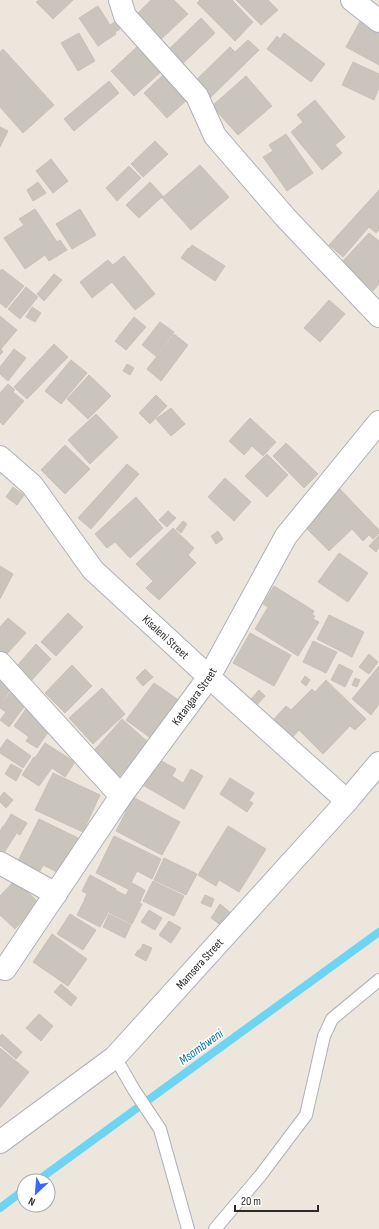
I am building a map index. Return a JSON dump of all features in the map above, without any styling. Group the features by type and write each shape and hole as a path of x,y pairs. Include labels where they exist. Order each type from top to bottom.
{"street":[{"path":"120,0 125,16 197,96 215,136 285,217 379,316"},
{"path":"352,0 379,21"},
{"name":"Katangara Street","path":"5,969 121,796 209,677 286,536 379,422"},
{"name":"Kisaleni Street","path":"0,457 32,485 93,570 347,801"},
{"path":"0,663 121,796"},
{"name":"Mamsera Street","path":"0,1142 114,1057 347,801 379,763"},
{"path":"0,863 56,894"}],"lane":[{"path":"214,1229 260,1176 306,1115 324,1036 332,1019 379,980"},
{"path":"114,1057 160,1129 188,1229"}],"building":[{"path":"39,0 73,0 53,19 36,2"},
{"path":"151,0 174,0 188,14 159,41 135,16"},
{"path":"200,0 232,0 253,22 235,41 197,3"},
{"path":"236,0 268,0 278,10 261,25"},
{"path":"98,6 110,25 115,22 120,29 115,32 116,34 98,46 79,18"},
{"path":"364,14 379,22 379,65 346,47"},
{"path":"201,18 215,33 178,68 165,53"},
{"path":"79,33 95,61 78,71 61,43"},
{"path":"284,33 325,64 311,82 267,49 277,36 280,39"},
{"path":"248,40 259,50 209,99 193,83 230,47 235,52"},
{"path":"139,45 162,71 134,96 111,71"},
{"path":"3,49 54,105 23,133 0,107 0,52"},
{"path":"353,62 379,74 379,88 374,100 342,85"},
{"path":"164,74 188,99 167,118 144,93"},
{"path":"246,76 272,106 238,135 212,106"},
{"path":"109,81 119,93 74,131 64,119"},
{"path":"315,100 345,137 335,145 342,153 322,170 291,132 303,122 297,115"},
{"path":"0,127 8,131 0,147"},
{"path":"286,134 313,173 287,191 263,157 273,151 269,145"},
{"path":"155,141 168,154 143,177 131,164"},
{"path":"51,159 68,181 53,193 36,171"},
{"path":"200,165 229,197 191,230 162,198"},
{"path":"129,166 141,178 117,201 106,188"},
{"path":"38,182 46,193 33,201 27,190"},
{"path":"150,182 163,196 139,218 126,205"},
{"path":"379,190 379,230 376,233 369,227 343,257 329,245"},
{"path":"35,209 57,242 60,240 67,250 49,261 45,255 25,269 4,238 24,225 19,219"},
{"path":"80,209 96,235 72,249 56,224"},
{"path":"369,233 379,241 379,284 373,291 342,262"},
{"path":"192,245 225,266 215,281 181,258"},
{"path":"124,256 155,294 135,310 112,282 92,298 80,282 108,260 113,265"},
{"path":"2,269 24,286 6,308 0,303 0,271"},
{"path":"54,274 62,280 44,301 37,294"},
{"path":"26,287 38,297 20,319 8,309"},
{"path":"329,300 345,314 320,342 304,328"},
{"path":"32,307 41,313 35,322 26,317"},
{"path":"0,316 17,330 1,349 3,352 0,355"},
{"path":"134,317 146,327 126,350 115,341"},
{"path":"160,322 174,332 156,356 142,345"},
{"path":"174,334 188,345 161,381 147,369"},
{"path":"54,344 68,357 27,399 14,387"},
{"path":"14,349 26,358 8,381 0,374 0,367"},
{"path":"71,360 87,373 61,404 45,391"},
{"path":"127,364 134,368 130,375 123,371"},
{"path":"89,375 111,396 88,419 67,399"},
{"path":"8,384 15,390 13,392 24,401 3,425 0,422 0,393"},
{"path":"156,395 167,406 150,424 139,413"},
{"path":"171,408 185,424 171,436 156,419"},
{"path":"96,414 118,437 90,464 68,440"},
{"path":"250,418 276,442 263,456 252,446 244,455 229,441"},
{"path":"286,443 318,474 304,488 273,456"},
{"path":"65,445 90,469 65,494 41,470"},
{"path":"267,454 288,475 267,497 245,476"},
{"path":"127,464 139,474 91,529 78,518"},
{"path":"225,478 251,502 234,521 208,497"},
{"path":"13,487 24,495 17,505 6,497"},
{"path":"339,488 379,530 379,533 373,539 369,535 363,541 352,529 329,551 301,523"},
{"path":"136,497 163,528 130,558 115,542 107,548 95,534"},
{"path":"168,511 176,518 167,527 159,520"},
{"path":"183,521 187,524 181,533 176,529"},
{"path":"173,528 194,548 188,555 196,563 159,600 146,588 153,581 136,564"},
{"path":"218,531 223,539 216,544 211,536"},
{"path":"379,535 379,548 376,552 369,546"},
{"path":"339,553 368,573 348,602 318,582"},
{"path":"0,566 13,574 0,599"},
{"path":"274,586 314,611 312,615 315,616 313,619 319,622 298,656 255,629 268,607 263,604"},
{"path":"68,613 83,627 56,656 41,642"},
{"path":"329,615 364,632 352,657 317,639"},
{"path":"8,618 26,633 4,657 0,654 0,627"},
{"path":"250,633 291,655 274,686 233,663"},
{"path":"313,641 337,652 326,673 303,662"},
{"path":"36,644 51,659 31,681 16,667"},
{"path":"369,654 378,662 369,674 359,667"},
{"path":"339,664 353,671 345,687 331,680"},
{"path":"72,665 92,686 65,713 45,693"},
{"path":"379,666 379,704 371,715 352,699"},
{"path":"145,669 153,677 143,686 136,678"},
{"path":"305,676 310,680 306,686 301,682"},
{"path":"355,678 360,680 357,687 352,685"},
{"path":"326,680 366,719 355,730 350,726 323,754 299,730 291,739 272,721 286,706 291,710 312,689 315,692"},
{"path":"0,681 11,688 0,705"},
{"path":"154,683 180,701 152,739 126,720"},
{"path":"102,688 125,714 93,744 69,718"},
{"path":"259,690 265,696 257,705 251,699"},
{"path":"11,691 27,703 9,727 0,720 6,712 0,708 0,706"},
{"path":"28,706 54,724 37,748 26,741 29,737 14,726"},
{"path":"122,719 149,743 117,779 90,755"},
{"path":"7,739 31,756 23,768 0,753 0,749"},
{"path":"45,743 75,762 65,777 52,768 39,786 22,775"},
{"path":"156,758 176,769 172,776 183,783 191,769 203,776 184,809 141,784"},
{"path":"11,764 22,770 16,781 5,774"},
{"path":"53,773 100,795 83,832 35,810"},
{"path":"230,778 254,793 249,801 253,803 247,812 220,794"},
{"path":"4,792 13,800 6,808 0,802 0,797"},
{"path":"131,796 180,822 162,855 116,831 126,812 123,810"},
{"path":"11,814 27,823 20,835 4,826"},
{"path":"39,819 78,838 61,874 43,865 40,871 18,861"},
{"path":"3,826 16,834 2,856 0,855 0,831"},
{"path":"228,826 266,849 239,892 219,880 216,886 198,875"},
{"path":"114,836 161,859 152,879 137,871 128,889 96,873"},
{"path":"164,858 197,874 186,895 154,880"},
{"path":"90,875 142,904 132,924 84,900 87,894 82,891"},
{"path":"15,880 39,903 15,929 0,915 0,896"},
{"path":"153,881 184,896 174,916 143,901"},
{"path":"132,883 145,890 140,902 126,895"},
{"path":"205,895 214,899 211,907 201,903"},
{"path":"84,901 108,913 100,927 77,915"},
{"path":"220,904 231,913 222,926 211,918"},
{"path":"149,910 162,918 155,930 141,922"},
{"path":"70,914 96,930 83,950 57,934"},
{"path":"109,914 131,925 125,938 103,927"},
{"path":"169,921 181,928 171,943 159,935"},
{"path":"52,934 87,959 68,986 33,962"},
{"path":"143,944 152,948 146,961 135,955"},
{"path":"61,984 77,998 71,1006 54,992"},
{"path":"39,1014 53,1026 41,1041 26,1028"},
{"path":"2,1034 22,1052 16,1059 0,1045 0,1036"},
{"path":"0,1048 29,1072 0,1108"}],"waterway":[{"name":"Msambweni","path":"48,1173 379,932"},
{"name":"Msambweni","path":"0,1208 16,1196"}]}
